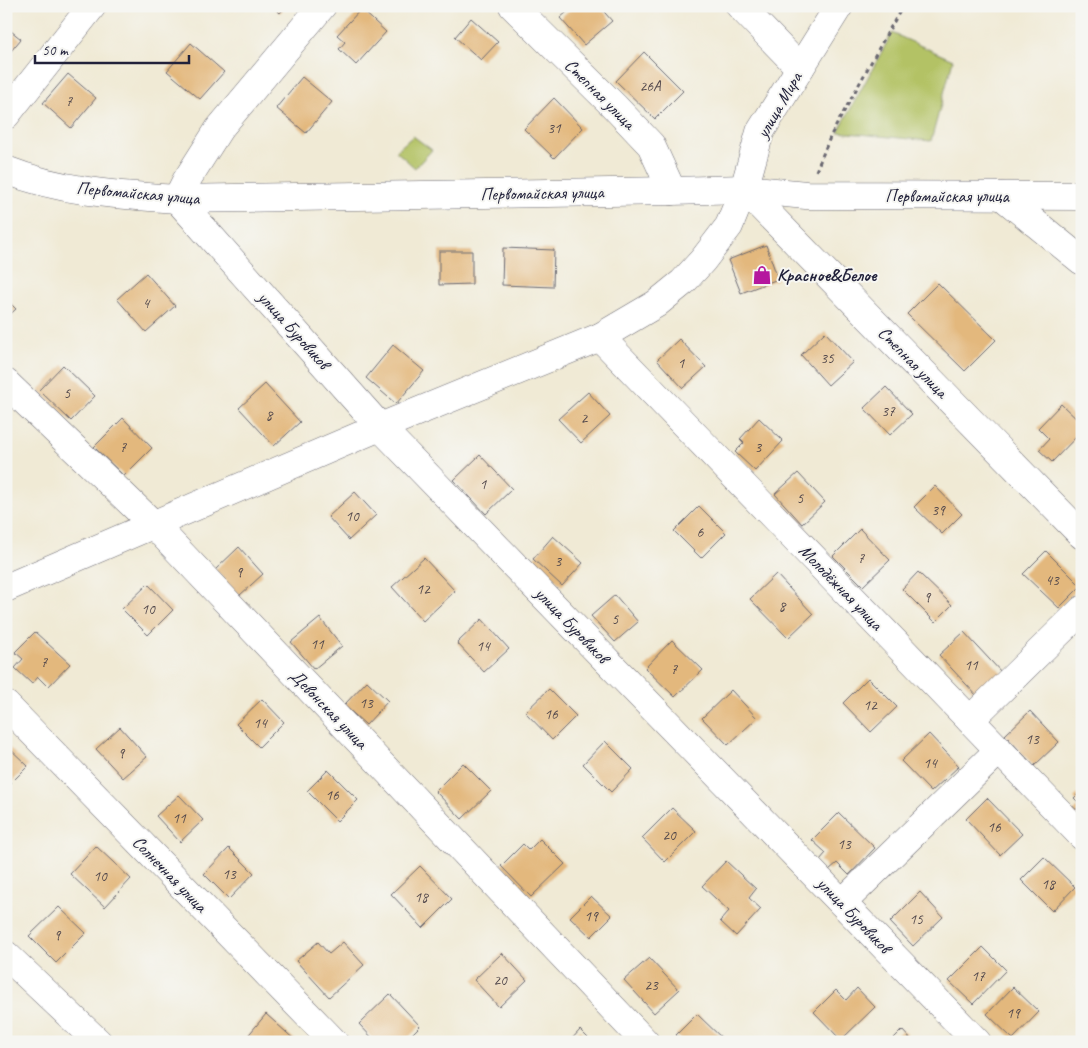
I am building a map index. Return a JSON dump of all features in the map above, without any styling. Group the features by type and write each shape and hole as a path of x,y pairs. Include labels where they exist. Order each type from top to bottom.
{"street":[{"path":"6,116 92,6"},
{"path":"177,199 186,180 219,129 322,6"},
{"name":"Степная улица","path":"513,6 651,145 672,191"},
{"path":"740,6 800,68"},
{"name":"улица Мира","path":"6,588 380,427 600,337 656,304 682,282 703,260 729,226 744,189 760,132 839,6"},
{"name":"Первомайская улица","path":"6,170 29,179 80,190 177,199 744,189 806,195 1082,196"},
{"name":"Степная улица","path":"744,189 1082,535"},
{"path":"1002,196 1082,262"},
{"name":"улица Буровиков","path":"177,199 380,427 977,1042"},
{"name":"Молодёжная улица","path":"600,337 1082,836"},
{"name":"Девонская улица","path":"6,382 154,524 645,1042"},
{"path":"970,720 1082,610"},
{"name":"Солнечная улица","path":"6,705 334,1042"},
{"path":"842,903 999,750"},
{"path":"6,955 98,1042"}],"path":[{"path":"806,195 831,135 904,6"}],"green space":[{"path":"892,33 953,60 931,141 838,132"},
{"path":"413,136 432,150 415,168 396,151"}],"building":[{"path":"272,6 286,6 280,13"},
{"path":"574,6 599,6 612,21 584,45 560,18"},
{"path":"361,9 386,32 356,65 339,49 345,42 337,35"},
{"path":"471,18 498,42 481,60 455,37"},
{"path":"6,27 21,39 6,57"},
{"path":"191,43 224,72 200,99 167,71"},
{"path":"644,52 683,91 655,119 616,81"},
{"path":"68,74 96,98 71,128 43,103"},
{"path":"302,77 332,102 306,133 276,108"},
{"path":"554,98 583,128 554,158 524,129"},
{"path":"766,245 778,279 741,293 728,260"},
{"path":"503,248 554,250 553,287 502,285"},
{"path":"439,251 472,251 472,284 439,285"},
{"path":"146,273 175,306 146,332 117,299"},
{"path":"938,283 996,340 965,371 907,314"},
{"path":"6,299 16,309 6,318"},
{"path":"825,332 853,362 828,385 801,355"},
{"path":"679,339 706,367 683,388 657,360"},
{"path":"393,345 424,371 396,404 366,378"},
{"path":"63,365 95,396 71,421 39,390"},
{"path":"265,384 300,422 274,446 239,408"},
{"path":"886,387 912,414 890,435 864,408"},
{"path":"588,392 610,416 581,443 558,419"},
{"path":"1061,404 1082,424 1082,431 1052,462 1039,450 1049,439 1038,428"},
{"path":"123,418 152,448 124,476 94,447"},
{"path":"759,418 783,441 755,471 735,452 744,443 740,439"},
{"path":"480,455 512,489 486,514 454,480"},
{"path":"798,473 825,502 802,524 775,494"},
{"path":"935,486 962,514 942,534 914,507"},
{"path":"355,492 376,515 349,540 328,517"},
{"path":"699,506 726,533 701,558 674,531"},
{"path":"860,529 890,560 863,586 833,556"},
{"path":"553,536 583,563 562,586 533,559"},
{"path":"239,547 263,574 239,596 215,570"},
{"path":"1046,551 1081,586 1059,608 1023,574"},
{"path":"424,558 455,591 423,621 392,587"},
{"path":"918,572 952,605 935,622 902,589"},
{"path":"776,574 813,614 788,638 750,599"},
{"path":"148,584 173,610 148,635 122,609"},
{"path":"615,595 638,622 615,642 591,616"},
{"path":"320,618 342,646 314,669 291,642"},
{"path":"482,619 509,649 484,672 457,643"},
{"path":"35,632 70,664 48,687 38,677 32,684 15,668 23,659 15,652"},
{"path":"964,632 1003,674 978,697 939,655"},
{"path":"672,640 703,670 675,697 645,668"},
{"path":"868,678 897,707 871,732 843,703"},
{"path":"367,681 388,701 366,725 344,705"},
{"path":"549,689 576,716 552,740 525,712"},
{"path":"731,690 757,718 728,745 702,718"},
{"path":"262,699 284,722 259,747 236,724"},
{"path":"1030,711 1059,742 1034,766 1005,735"},
{"path":"120,727 147,757 123,778 96,749"},
{"path":"929,734 959,766 931,792 901,761"},
{"path":"605,741 633,769 611,792 583,764"},
{"path":"6,745 28,766 6,788"},
{"path":"463,763 491,791 462,819 435,791"},
{"path":"328,770 358,800 337,821 307,791"},
{"path":"1082,790 1082,824 1072,813 1081,805 1074,798"},
{"path":"179,795 203,820 180,842 156,816"},
{"path":"987,798 1022,834 1000,855 966,819"},
{"path":"672,808 696,831 665,862 642,838"},
{"path":"839,813 875,848 849,875 837,863 829,870 819,861 826,853 812,840"},
{"path":"540,839 565,864 531,897 501,866 523,844 529,850"},
{"path":"96,846 131,879 105,907 70,874"},
{"path":"229,848 254,873 229,899 204,874"},
{"path":"1044,857 1075,887 1052,911 1021,880"},
{"path":"726,861 756,889 749,898 761,909 736,936 720,921 729,911 702,886"},
{"path":"420,866 452,899 423,928 391,894"},
{"path":"920,892 943,917 913,946 890,922"},
{"path":"591,896 612,916 591,937 570,917"},
{"path":"59,907 86,933 56,963 29,936"},
{"path":"318,942 329,954 343,942 364,965 329,997 296,961"},
{"path":"983,947 1006,970 973,1004 949,981"},
{"path":"502,953 527,980 499,1007 474,980"},
{"path":"649,958 679,990 654,1013 624,980"},
{"path":"1013,987 1039,1012 1013,1039 987,1014"},
{"path":"857,988 875,1007 841,1040 814,1012 836,990 846,1000"},
{"path":"390,994 420,1026 404,1042 376,1042 359,1024"},
{"path":"266,1014 297,1042 250,1042 246,1038"},
{"path":"697,1014 726,1042 683,1042 676,1035"},
{"path":"580,1030 592,1042 569,1042"},
{"path":"902,1030 913,1042 890,1042"}],"place":[{"name":"Красное&Белое","path":"762,275"}]}
